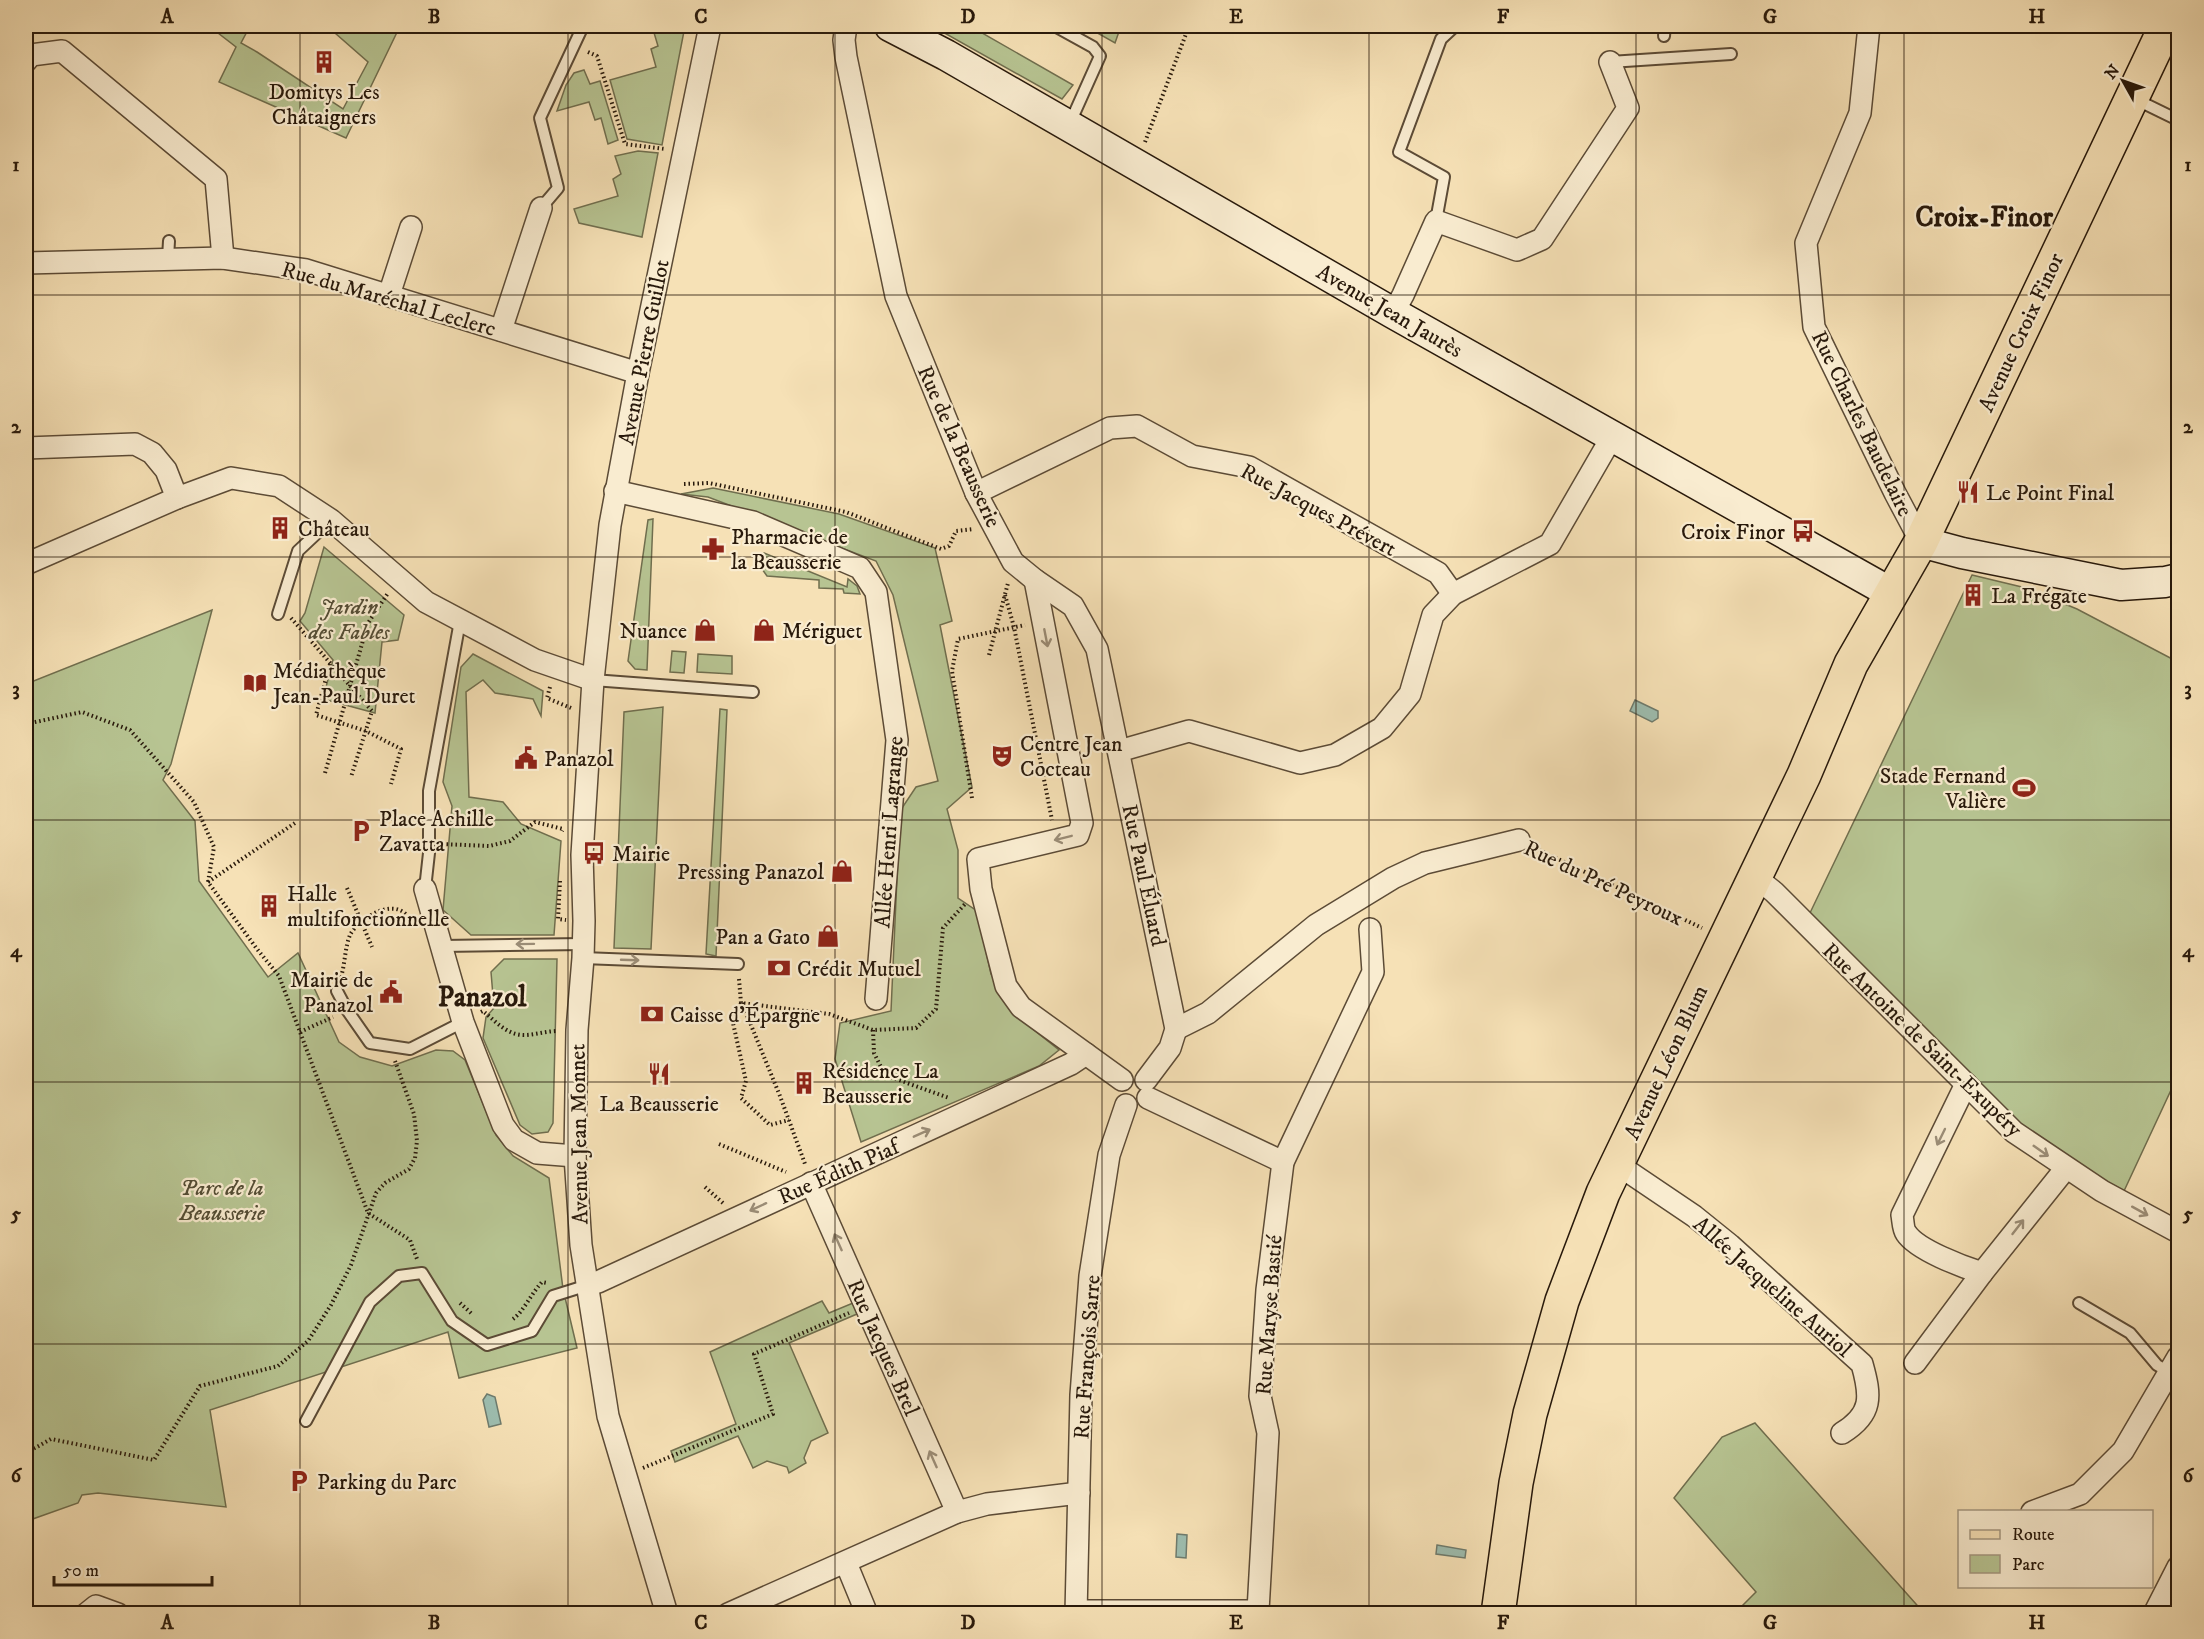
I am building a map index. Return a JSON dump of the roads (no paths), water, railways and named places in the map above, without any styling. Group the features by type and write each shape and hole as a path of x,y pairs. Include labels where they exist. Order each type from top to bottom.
{"main road":[{"name":"Avenue Jean Jaurès","path":"890,26 946,55 1393,313 1891,593"},
{"name":"Avenue Croix Finor","path":"1921,542 2166,26"},
{"path":"1921,542 1962,553 2121,585 2178,579"},
{"name":"Avenue Léon Blum","path":"1498,1614 1516,1483 1530,1414 1562,1301 1603,1193 1804,775 1851,664 1921,542"}],"street":[{"name":"Avenue Pierre Guillot","path":"593,680 615,491 710,26"},
{"name":"Rue de la Beausserie","path":"846,26 844,40 846,57 896,296 976,494 1014,562 1035,580"},
{"name":"Rue Charles Baudelaire","path":"1869,26 1860,113 1806,243 1814,327 1894,493 1921,542"},
{"path":"26,61 31,55 62,51 216,179 223,258"},
{"path":"1393,313 1436,221 1517,250 1542,239 1628,108 1610,62"},
{"path":"501,330 540,208"},
{"path":"389,295 411,227"},
{"name":"Rue du Maréchal Leclerc","path":"26,263 168,249 306,270 638,373"},
{"name":"Rue Jacques Prévert","path":"976,494 1110,428 1137,426 1192,456 1249,467 1438,573 1453,594"},
{"path":"1119,751 1189,731 1300,763 1335,755 1382,728 1410,694 1433,615 1453,594 1550,544 1613,435"},
{"path":"26,448 135,444 152,453 166,470 177,498"},
{"path":"26,564 177,498 231,478 279,486 331,520 426,602 535,660 593,680"},
{"name":"Allée Henri Lagrange","path":"615,491 753,522 860,568 876,592 897,740 876,999"},
{"path":"1035,580 1082,823 1078,835 978,860 981,889 1006,986 1022,1006 1122,1080"},
{"name":"Rue Paul Éluard","path":"1035,580 1073,606 1097,649 1176,1029"},
{"name":"Avenue Jean Monnet","path":"593,680 582,855 584,921 577,1030 574,1156 580,1234 608,1416 667,1614"},
{"name":"Rue du Pré Peyroux","path":"1176,1029 1208,1013 1316,926 1393,878 1425,863 1519,840"},
{"name":"Rue Antoine de Saint-Exupéry","path":"1754,876 1774,892 2014,1132 2102,1191 2178,1232"},
{"path":"425,889 463,1022 503,1125 514,1140 537,1153 574,1156"},
{"name":"Rue Maryse Bastié","path":"1076,1612 1258,1611 1268,1432 1260,1396 1267,1290 1282,1162 1373,972 1370,930"},
{"path":"1176,1029 1170,1048 1147,1089 1141,1105 1131,1107 1122,1102 1118,1094 1122,1080 1131,1075 1142,1077 1147,1089 1282,1162"},
{"name":"Rue Édith Piaf","path":"588,1285 977,1108 1071,1064 1086,1054"},
{"path":"1966,1084 1902,1215 1906,1233 1919,1245 1982,1273"},
{"name":"Rue François Sarre","path":"1076,1612 1081,1395 1090,1276 1109,1155 1126,1105"},
{"name":"Allée Jacqueline Auriol","path":"1617,1164 1694,1216 1730,1245 1862,1364 1870,1391 1866,1410 1856,1424 1842,1433"},
{"path":"1915,1363 1982,1273 2066,1168"},
{"name":"Rue Jacques Brel","path":"811,1183 957,1512"},
{"path":"2037,1510 2080,1494 2123,1451 2174,1365"},
{"path":"728,1614 957,1512 987,1504 1079,1493"},
{"path":"846,1563 867,1614"},
{"path":"2154,1614 2178,1567"},
{"path":"86,1614 96,1606 118,1614"}],"lane":[{"path":"540,208 558,188 540,118 583,26"},
{"path":"1055,26 1093,47 1100,56 1069,126"},
{"path":"1436,221 1444,177 1399,152 1441,39 1455,26"},
{"path":"1610,62 1731,54"},
{"path":"2132,98 2178,120"},
{"path":"280,610 298,551 331,520"},
{"path":"425,889 429,844 429,791 460,621"},
{"path":"593,680 753,692"},
{"path":"442,946 583,951 676,962 738,964"},
{"path":"337,991 370,1043 410,1049 463,1022"},
{"path":"306,1421 370,1302 399,1276 422,1273 452,1321 487,1345 532,1331 553,1296 588,1285"},
{"path":"2079,1303 2130,1333 2157,1365 2174,1365"}],"place":[{"name":"Domitys Les Châtaigners","path":"324,62"},
{"name":"Le Point Final","path":"1968,492"},
{"name":"Château","path":"280,528"},
{"name":"Croix Finor","path":"1803,531"},
{"name":"Pharmacie de la Beausserie","path":"713,549"},
{"name":"La Frégate","path":"1973,595"},
{"name":"Nuance","path":"705,630"},
{"name":"Mériguet","path":"764,630"},
{"name":"Médiathèque Jean-Paul Duret","path":"255,683"},
{"name":"Centre Jean Cocteau","path":"1002,756"},
{"name":"Panazol","path":"526,758"},
{"name":"Stade Fernand Valière","path":"2024,788"},
{"name":"Place Achille Zavatta","path":"361,831"},
{"name":"Mairie","path":"594,853"},
{"name":"Pressing Panazol","path":"842,871"},
{"name":"Halle multifonctionnelle","path":"269,906"},
{"name":"Pan a Gato","path":"828,936"},
{"name":"Crédit Mutuel","path":"779,968"},
{"name":"Mairie de Panazol","path":"391,992"},
{"name":"Caisse d'Épargne","path":"652,1014"},
{"name":"La Beausserie","path":"659,1074"},
{"name":"Résidence La Beausserie","path":"804,1083"},
{"name":"Parking du Parc","path":"299,1481"}],"district":[{"name":"Croix-Finor","path":"1984,216"},
{"name":"Panazol","path":"482,996"}],"park label":[{"name":"Jardin des Fables","path":"349,618"},
{"name":"Parc de la Beausserie","path":"222,1200"}]}
